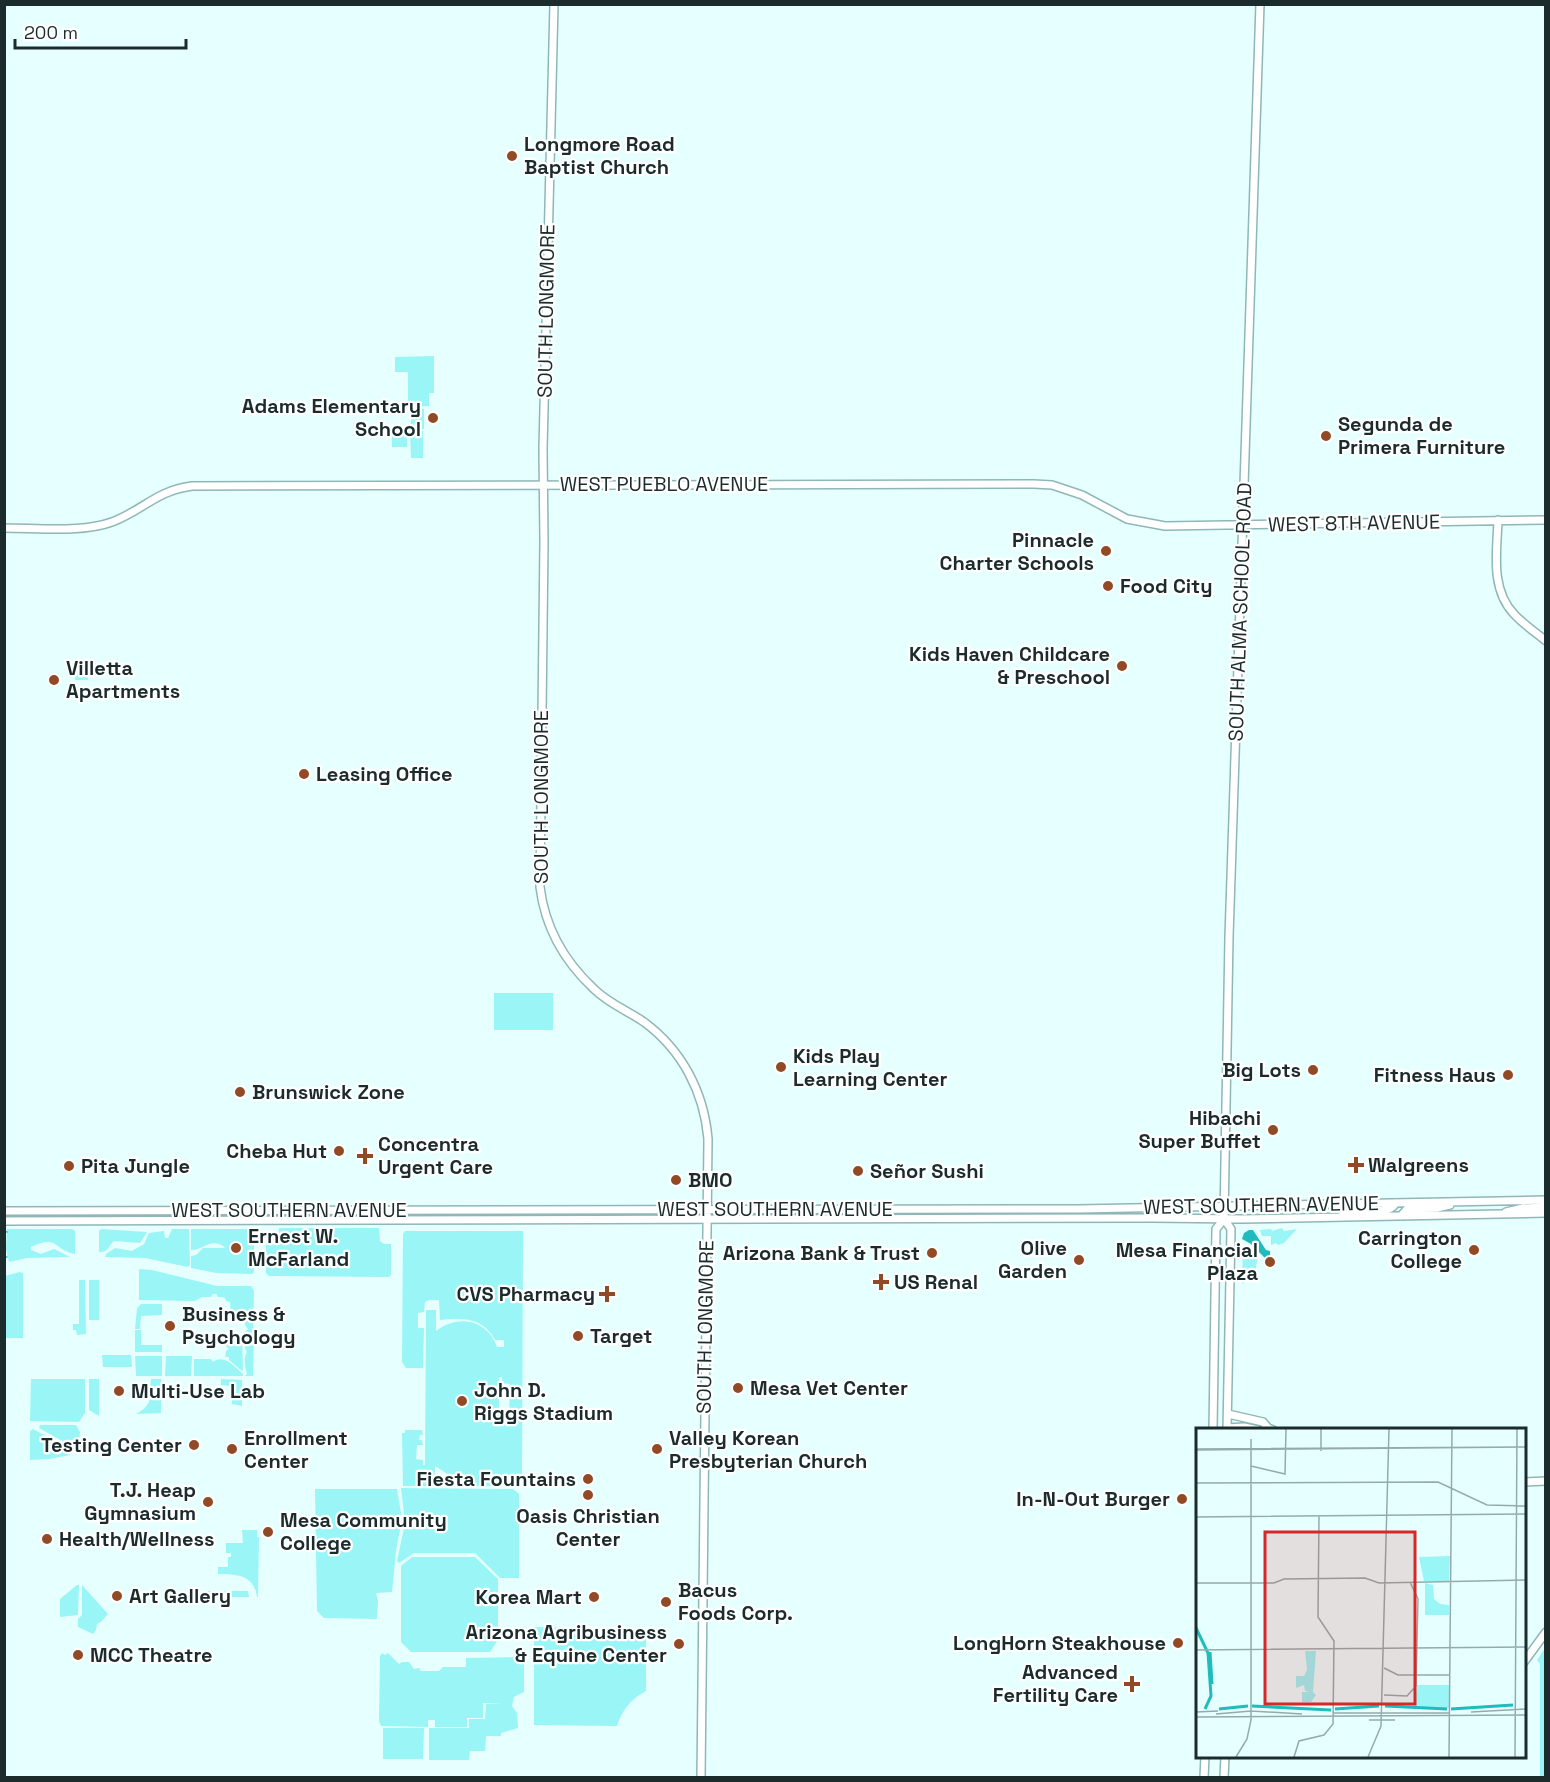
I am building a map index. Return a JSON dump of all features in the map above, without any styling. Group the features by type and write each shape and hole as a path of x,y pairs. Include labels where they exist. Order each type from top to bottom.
{"main road":[{"name":"SOUTH LONGMORE","path":"554,4 547,226 539,871 543,908 558,946 575,970 600,994 652,1029 677,1054 700,1098 707,1130 701,1778"},
{"name":"SOUTH ALMA SCHOOL ROAD","path":"1227,1428 1231,1229 1224,1219 1224,1206 1229,937 1260,4"},
{"name":"WEST PUEBLO AVENUE","path":"4,528 95,527 126,516 153,498 177,488 192,486 1034,484 1066,489 1096,502"},
{"name":"WEST 8TH AVENUE","path":"1096,502 1127,519 1148,524 1175,526 1545,520"},
{"path":"1498,520 1497,578 1502,593 1514,615 1545,641"},
{"name":"WEST SOUTHERN AVENUE","path":"5,1212 1079,1209 1545,1200"},
{"path":"1401,1216 1407,1209 1437,1208 1464,1202"},
{"path":"1333,1218 1357,1211 1387,1210 1394,1207 1396,1203"},
{"path":"1501,1214 1517,1209 1545,1207"},
{"path":"544,1220 551,1214 599,1214 606,1210"},
{"name":"WEST SOUTHERN AVENUE","path":"4,1221 1224,1219 1545,1213"},
{"name":"SOUTH ALMA SCHOOL ROAD","path":"1213,1428 1216,1229 1224,1219"},
{"path":"1228,1414 1263,1422 1267,1428"},
{"path":"1526,1482 1545,1481"},
{"path":"1526,1659 1545,1632"},
{"path":"1204,1778 1205,1758"},
{"path":"1224,1778 1225,1758"}],"shaded area":[{"path":"434,356 434,393 429,393 429,406 408,407 408,372 395,372 395,357"},
{"path":"411,409 424,409 424,429 411,429"},
{"path":"392,431 407,431 407,447 392,447"},
{"path":"410,431 423,431 423,458 411,458"},
{"path":"76,661 88,661 88,680 75,680"},
{"path":"494,993 553,993 553,1030 494,1030"},
{"path":"279,1228 379,1228 380,1241 384,1244 391,1244 391,1275 389,1277 269,1276 266,1273 266,1244 278,1243"},
{"path":"1282,1228 1284,1231 1297,1229 1284,1243 1278,1245 1276,1243 1271,1245 1271,1236 1262,1236 1260,1230 1271,1229 1272,1231"},
{"path":"7,1229 72,1229 75,1231 75,1254 47,1242 31,1247 31,1250 41,1254 54,1249 70,1257 27,1258 9,1262 6,1249"},
{"path":"101,1229 147,1232 140,1243 114,1241 106,1250 99,1252 99,1231"},
{"path":"172,1229 189,1229 190,1265 188,1267 145,1258 105,1257 115,1248 132,1251 144,1244 149,1233 164,1231 165,1238 168,1238"},
{"path":"191,1229 254,1229 254,1272 252,1274 216,1273 191,1268 191,1256 196,1255 203,1248 225,1247 215,1243 191,1250"},
{"path":"1253,1230 1266,1250 1270,1251 1270,1257 1265,1258 1251,1244 1242,1239 1244,1233"},
{"path":"405,1231 523,1231 522,1486 470,1486 470,1477 452,1477 435,1466 435,1480 458,1480 459,1486 403,1486 402,1433 405,1433 405,1430 422,1430 423,1435 420,1435 419,1440 422,1440 423,1445 417,1445 416,1459 423,1460 423,1465 425,1465 426,1310 436,1310 436,1331 453,1322 471,1322 486,1330 497,1347 504,1347 504,1340 495,1340 490,1332 478,1323 464,1319 440,1320 439,1300 429,1300 425,1302 424,1312 418,1313 418,1328 424,1328 423,1368 406,1368 402,1362 403,1234","holes":["499,1377 502,1377 502,1383 510,1384 509,1421 500,1421 499,1424"]},
{"path":"1243,1246 1258,1257 1255,1272 1242,1284"},
{"path":"139,1269 217,1286 251,1286 254,1291 253,1336 245,1336 248,1329 245,1319 236,1318 231,1314 230,1302 216,1294 195,1301 139,1300"},
{"path":"23,1273 23,1338 5,1338 5,1276"},
{"path":"79,1280 85,1280 86,1334 77,1335 76,1330 73,1330 73,1324 79,1324"},
{"path":"89,1280 99,1280 99,1320 89,1320"},
{"path":"141,1304 162,1304 162,1315 141,1316 140,1329 135,1329 137,1308"},
{"path":"135,1330 141,1330 141,1345 162,1345 162,1352 135,1352"},
{"path":"226,1338 242,1338 242,1371 229,1360 229,1357 225,1357 229,1349 226,1346"},
{"path":"246,1338 253,1338 254,1341 253,1376 245,1376 247,1374"},
{"path":"102,1355 131,1355 132,1367 103,1367"},
{"path":"135,1356 162,1356 162,1376 136,1376"},
{"path":"166,1356 192,1356 191,1376 165,1376"},
{"path":"194,1359 211,1359 213,1362 225,1360 243,1376 194,1376"},
{"path":"31,1379 85,1379 85,1413 79,1422 30,1421"},
{"path":"89,1379 99,1379 99,1416 89,1410"},
{"path":"151,1379 161,1379 161,1413 136,1414 148,1404"},
{"path":"221,1379 242,1380 242,1406 232,1404 231,1386 221,1385"},
{"path":"40,1425 76,1425 80,1432 79,1444 75,1442 73,1447 39,1428"},
{"path":"33,1429 71,1450 70,1455 30,1460 30,1431"},
{"path":"401,1488 513,1489 519,1494 519,1578 500,1578 475,1553 414,1553 399,1563 397,1561 405,1523"},
{"path":"315,1489 397,1489 402,1519 392,1592 376,1593 377,1619 324,1618 317,1611"},
{"path":"242,1530 257,1530 257,1537 259,1537 258,1597 252,1584 244,1577 218,1574 218,1567 228,1567 228,1557 231,1557 231,1553 226,1553 226,1543 243,1543"},
{"path":"412,1557 475,1557 498,1579 498,1640 490,1652 411,1652 401,1642 401,1566"},
{"path":"79,1585 78,1615 60,1617 60,1599"},
{"path":"82,1585 108,1614 97,1624 93,1634 78,1627 78,1619 82,1615"},
{"path":"206,1591 248,1591 249,1597 206,1597"},
{"path":"534,1627 644,1630 646,1635 646,1691 628,1706 617,1726 534,1725"},
{"path":"1545,1648 1546,1777 1540,1778 1540,1664 1537,1660"},
{"path":"382,1653 385,1655 388,1653 399,1664 409,1662 414,1669 419,1668 421,1671 439,1671 443,1667 466,1667 466,1658 524,1657 524,1692 514,1697 512,1706 517,1713 518,1728 501,1733 501,1736 486,1736 485,1751 470,1751 469,1760 429,1760 429,1728 469,1728 469,1719 485,1719 486,1704 501,1703 483,1703 483,1718 467,1718 467,1727 435,1727 435,1720 428,1720 428,1727 381,1726 379,1721 380,1656"},
{"path":"383,1728 424,1728 423,1759 383,1759"}],"place":[{"name":"Longmore Road Baptist Church","path":"512,156"},
{"name":"Adams Elementary School","path":"433,418"},
{"name":"Segunda de Primera Furniture","path":"1326,436"},
{"name":"Pinnacle Charter Schools","path":"1106,551"},
{"name":"Food City","path":"1108,586"},
{"name":"Kids Haven Childcare & Preschool","path":"1122,666"},
{"name":"Villetta Apartments","path":"54,680"},
{"name":"Leasing Office","path":"304,774"},
{"name":"Kids Play Learning Center","path":"781,1067"},
{"name":"Big Lots","path":"1313,1070"},
{"name":"Fitness Haus","path":"1508,1075"},
{"name":"Brunswick Zone","path":"240,1092"},
{"name":"Hibachi Super Buffet","path":"1273,1130"},
{"name":"Cheba Hut","path":"339,1151"},
{"name":"Concentra Urgent Care","path":"365,1156"},
{"name":"Walgreens","path":"1356,1165"},
{"name":"Pita Jungle","path":"69,1166"},
{"name":"Señor Sushi","path":"858,1171"},
{"name":"BMO","path":"676,1180"},
{"name":"Ernest W. McFarland","path":"236,1248"},
{"name":"Carrington College","path":"1474,1250"},
{"name":"Arizona Bank & Trust","path":"932,1253"},
{"name":"Olive Garden","path":"1079,1260"},
{"name":"Mesa Financial Plaza","path":"1270,1262"},
{"name":"US Renal","path":"881,1282"},
{"name":"CVS Pharmacy","path":"607,1294"},
{"name":"Business & Psychology","path":"170,1326"},
{"name":"Target","path":"578,1336"},
{"name":"Mesa Vet Center","path":"738,1388"},
{"name":"Multi-Use Lab","path":"119,1391"},
{"name":"John D. Riggs Stadium","path":"462,1401"},
{"name":"Testing Center","path":"194,1445"},
{"name":"Enrollment Center","path":"232,1449"},
{"name":"Valley Korean Presbyterian Church","path":"657,1449"},
{"name":"Fiesta Fountains","path":"588,1479"},
{"name":"Oasis Christian Center","path":"588,1495"},
{"name":"In-N-Out Burger","path":"1182,1499"},
{"name":"T.J. Heap Gymnasium","path":"208,1502"},
{"name":"Mesa Community College","path":"268,1532"},
{"name":"Health/Wellness","path":"47,1539"},
{"name":"Art Gallery","path":"117,1596"},
{"name":"Korea Mart","path":"594,1597"},
{"name":"Bacus Foods Corp.","path":"666,1602"},
{"name":"LongHorn Steakhouse","path":"1178,1643"},
{"name":"Arizona Agribusiness & Equine Center","path":"679,1644"},
{"name":"MCC Theatre","path":"78,1655"},
{"name":"Advanced Fertility Care","path":"1132,1684"}]}
